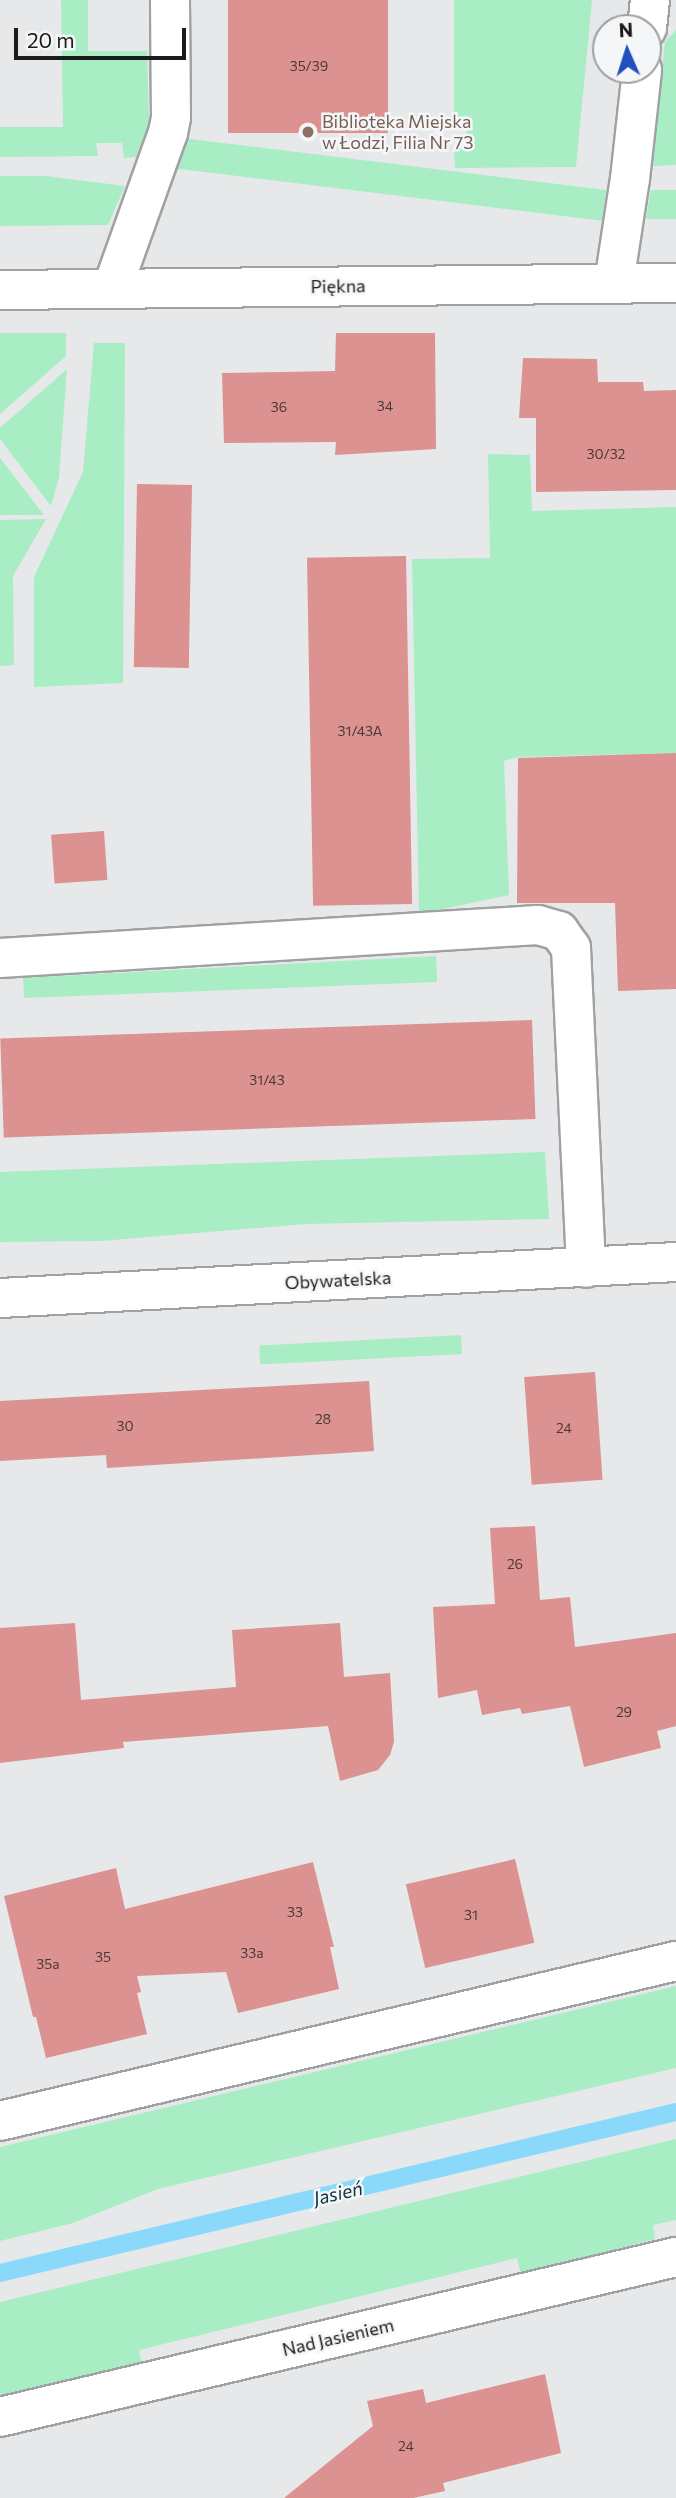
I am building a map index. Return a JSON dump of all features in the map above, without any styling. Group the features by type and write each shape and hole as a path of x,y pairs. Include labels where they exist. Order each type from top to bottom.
{"street":[{"path":"112,289 168,133 171,117 170,0"},
{"path":"614,283 630,179 640,84"},
{"name":"Piękna","path":"0,290 676,283"},
{"path":"0,958 538,925 559,931 571,948 586,1268"},
{"name":"Obywatelska","path":"0,1298 676,1262"},
{"path":"0,2121 676,1961"},
{"name":"Nad Jasieniem","path":"0,2417 676,2257"}],"green space":[{"path":"61,0 88,0 88,51 147,51 149,122 136,157 124,158 122,143 96,143 98,156 0,157 0,127 63,127"},
{"path":"454,0 592,0 576,167 455,168 454,149 467,148 466,120 454,120"},
{"path":"676,30 676,165 652,166 662,84 665,42"},
{"path":"169,136 606,190 602,221 166,167"},
{"path":"0,176 46,176 125,186 108,225 0,226"},
{"path":"651,190 676,190 676,219 646,219"},
{"path":"0,333 66,333 66,356 0,414"},
{"path":"94,343 125,343 123,683 34,687 34,577 83,472"},
{"path":"67,369 59,477 51,506 0,439 0,428"},
{"path":"488,454 530,455 532,511 676,507 676,753 518,757 504,761 509,895 419,914 412,559 490,558"},
{"path":"0,458 44,515 0,515"},
{"path":"46,519 13,576 14,665 0,666 0,520"},
{"path":"436,956 437,982 24,998 23,978"},
{"path":"545,1152 549,1219 305,1224 101,1241 0,1242 0,1172"},
{"path":"461,1335 462,1354 260,1365 259,1346"},
{"path":"676,1986 676,2068 158,2189 73,2223 0,2241 0,2147"},
{"path":"676,2139 676,2220 653,2225 655,2239 521,2274 517,2258 139,2350 142,2366 0,2400 0,2302"}],"building":[{"path":"228,0 388,0 388,133 228,133"},
{"path":"336,333 435,333 436,449 335,455 336,442 224,443 222,373 335,371"},
{"path":"523,358 597,359 598,382 643,382 644,391 676,390 676,490 536,492 536,418 519,418"},
{"path":"137,484 192,485 189,668 134,667"},
{"path":"406,556 412,904 313,906 307,558"},
{"path":"676,753 676,989 618,991 615,903 517,903 518,758"},
{"path":"104,831 107,880 55,884 51,835"},
{"path":"532,1020 535,1119 4,1138 0,1039"},
{"path":"595,1372 603,1480 532,1485 524,1377"},
{"path":"369,1381 374,1451 107,1468 106,1455 0,1461 0,1401"},
{"path":"535,1526 540,1600 570,1597 575,1647 676,1633 676,1726 657,1731 661,1748 584,1767 570,1706 522,1714 520,1708 482,1715 477,1690 438,1698 433,1607 495,1604 490,1528"},
{"path":"75,1623 81,1700 236,1687 232,1630 340,1623 344,1677 390,1673 394,1742 390,1755 378,1770 340,1781 328,1726 123,1742 124,1748 0,1763 0,1628"},
{"path":"515,1859 534,1943 425,1968 406,1884"},
{"path":"313,1862 334,1947 330,1947 339,1989 238,2013 226,1972 137,1976 141,1992 137,1993 147,2034 46,2058 36,2017 33,2017 4,1896 116,1868 125,1909"},
{"path":"545,2374 561,2453 443,2483 445,2491 413,2498 284,2498 373,2426 367,2401 423,2389 426,2403"}],"waterway":[{"name":"Jasień","path":"0,2273 676,2112"}],"place":[{"name":"Biblioteka Miejska w Łodzi, Filia Nr 73","path":"308,132"}]}
